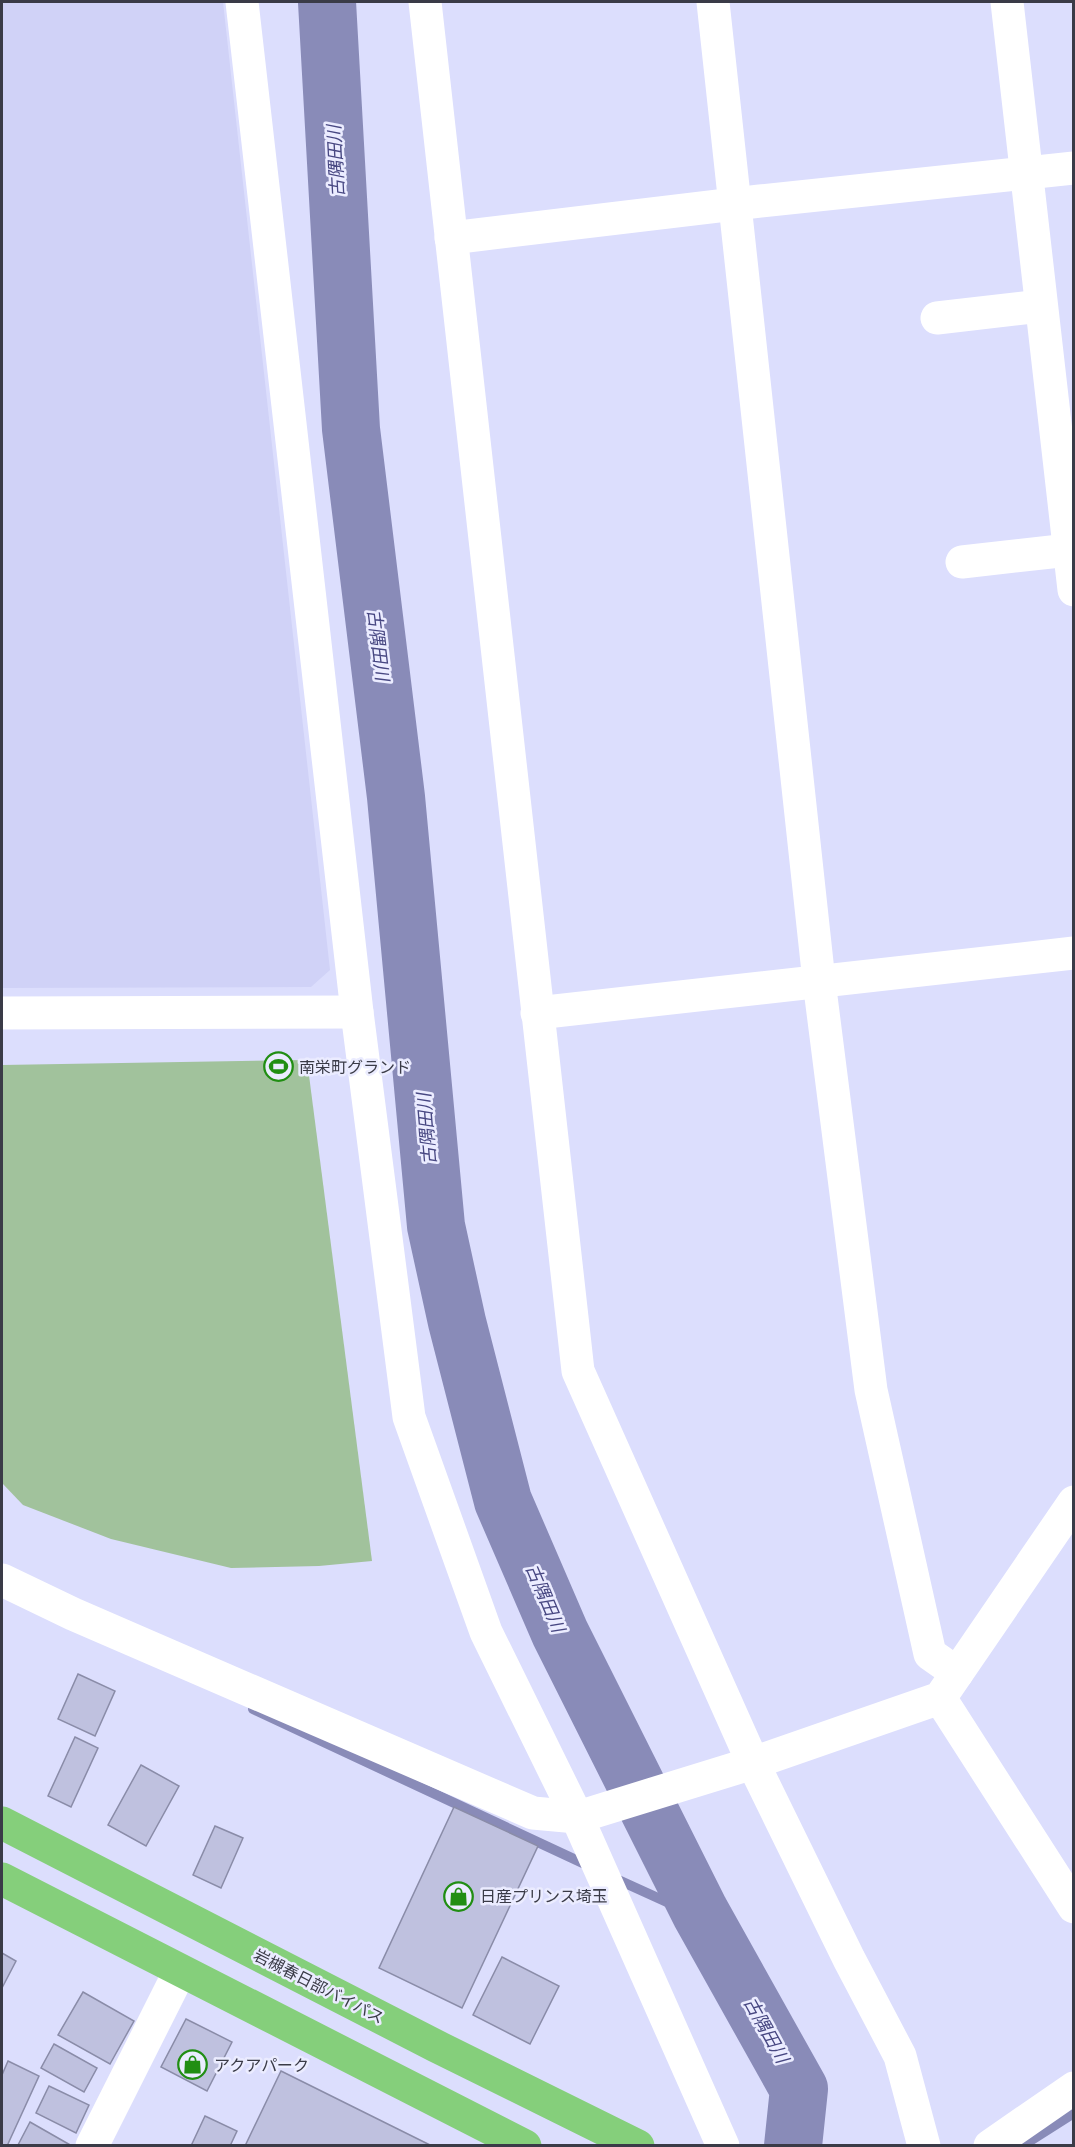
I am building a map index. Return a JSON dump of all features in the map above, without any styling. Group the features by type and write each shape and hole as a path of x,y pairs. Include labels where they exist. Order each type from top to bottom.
{"highway":[{"name":"岩槻春日部バイパス","path":"2,1823 436,2046 638,2145"},
{"path":"2,1879 512,2142"}],"street":[{"path":"242,2 357,1012 409,1417 486,1632 584,1815 723,2145"},
{"path":"425,2 578,1371 753,1763 849,1959 900,2056 924,2145"},
{"path":"713,2 819,981 871,1390 930,1654 1074,1907"},
{"path":"962,562 1072,570 1007,2"},
{"path":"451,238 736,204 1074,168"},
{"path":"937,318 1041,306"},
{"path":"537,1012 1074,953"},
{"path":"2,1013 357,1012"},
{"path":"2,1580 73,1614 533,1813 584,1815 753,1763 948,1685 1074,1502"},
{"path":"92,2145 180,1971"},
{"path":"990,2145 1074,2088"}],"shaded area":[{"path":"2,2 223,2 330,970 311,987 2,988"}],"green space":[{"path":"307,1060 372,1561 319,1566 231,1568 111,1539 23,1505 2,1483 2,1065"}],"building":[{"path":"78,1674 115,1691 95,1736 58,1719"},
{"path":"75,1737 98,1748 71,1807 48,1796"},
{"path":"141,1765 179,1786 146,1846 108,1825"},
{"path":"454,1807 538,1846 462,2008 379,1968"},
{"path":"215,1826 243,1838 221,1888 193,1875"},
{"path":"2,1953 16,1961 2,1988"},
{"path":"502,1957 559,1986 530,2044 473,2015"},
{"path":"83,1992 134,2021 110,2064 58,2035"},
{"path":"186,2019 232,2042 207,2091 161,2067"},
{"path":"54,2044 97,2068 84,2092 41,2068"},
{"path":"8,2061 39,2076 7,2146 2,2146 2,2075"},
{"path":"281,2071 432,2146 245,2146"},
{"path":"49,2086 89,2105 76,2133 36,2113"},
{"path":"205,2116 237,2131 230,2146 191,2146"},
{"path":"30,2122 72,2146 18,2145"}],"waterway":[{"name":"古隅田川","path":"327,2 351,429 396,797 436,1226 457,1322 503,1501 560,1633 700,1912 799,2089 793,2146"},
{"path":"253,1709 589,1866"},
{"path":"614,1878 669,1903 700,1912"},
{"path":"1022,2146 1074,2113"}],"place":[{"name":"南栄町グランド","path":"278,1067"},
{"name":"日産プリンス埼玉","path":"459,1896"},
{"name":"アクアパーク","path":"193,2065"}]}
